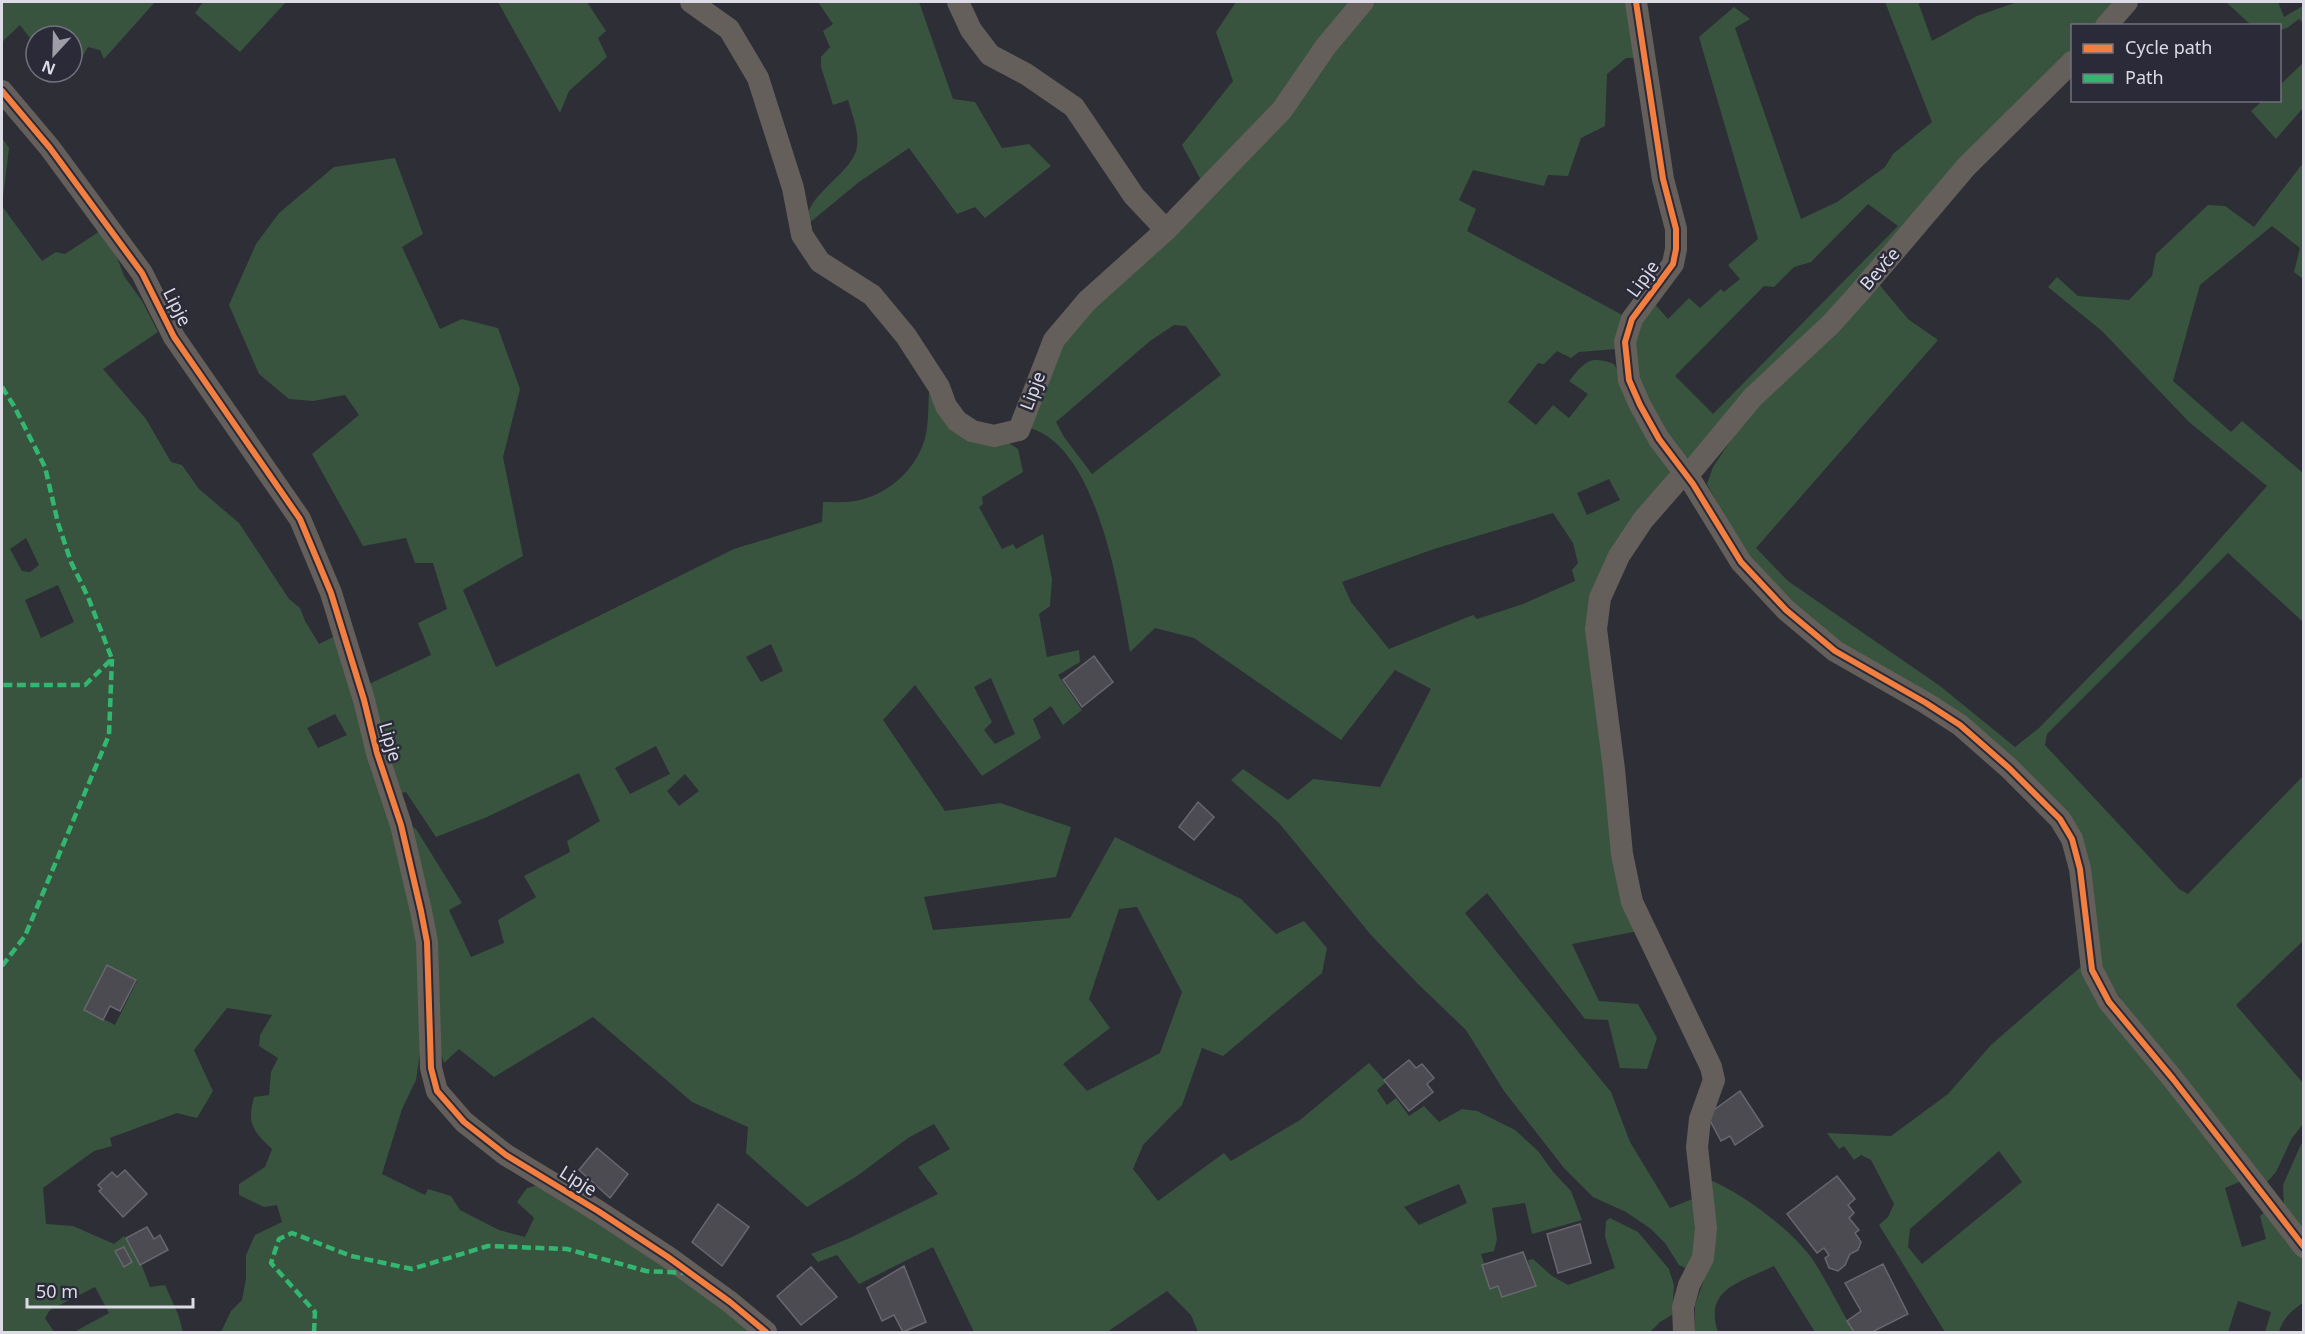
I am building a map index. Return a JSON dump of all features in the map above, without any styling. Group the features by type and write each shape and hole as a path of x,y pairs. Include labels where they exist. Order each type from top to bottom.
{"street":[{"name":"Lipje","path":"691,2 729,28 758,78 793,188 802,235 820,262 872,295 906,336 939,387 946,406 957,421 972,431 994,436 1019,430 1054,340 1087,301 1166,230 1282,110 1326,46 1363,2"},
{"path":"958,2 971,30 990,55 1026,74 1074,107 1134,196 1166,230"},
{"name":"Lipje","path":"1636,2 1663,179 1676,230 1676,249 1673,264 1632,319 1625,342 1629,380 1659,439 1689,479 1741,562 1786,610 1835,651 1960,725 2009,768 2060,819 2072,839 2080,868 2092,970 2109,1002 2173,1079 2304,1247"},
{"path":"2108,24 2127,2"},
{"name":"Bevče","path":"1684,1332 1683,1307 1689,1285 1703,1258 1706,1228 1697,1147 1700,1119 1714,1080 1711,1067 1632,902 1622,854 1596,628 1600,598 1619,556 1643,520 1689,479 1694,468 1753,397 1830,324 1859,293 1966,167 2071,64"},
{"name":"Lipje","path":"2,91 50,148 142,273 174,337 300,519 331,593 408,857 427,942 431,1068 437,1091 464,1122 506,1155 668,1257 730,1302 766,1332"}],"green space":[{"path":"2,2 155,2 104,59 100,50 88,47 84,54 84,24 24,24 24,30 20,25 2,42"},
{"path":"203,2 286,2 240,52 195,13"},
{"path":"498,2 587,2 606,31 598,38 607,57 569,91 560,113"},
{"path":"818,2 919,2 953,99 975,102 1002,148 1029,144 1051,166 985,218 975,207 957,214 909,148 859,182 808,224 811,206 851,160 857,145 855,125 848,100 833,105 821,67 821,57 830,47 823,31 833,24"},
{"path":"1236,2 1351,2 1275,104 1201,180 1182,145 1233,81 1216,32"},
{"path":"1374,2 1629,2 1636,58 1626,58 1607,74 1605,126 1581,138 1568,176 1548,175 1544,186 1473,170 1459,200 1476,209 1467,231 1624,316 1616,349 1579,352 1571,358 1557,351 1544,364 1538,363 1508,402 1536,425 1553,405 1569,418 1588,394 1569,381 1579,369 1593,360 1614,364 1671,469 1666,482 1601,579 1638,931 1572,944 1599,1001 1638,1004 1657,1038 1647,1069 1620,1068 1608,1020 1585,1019 1487,893 1465,913 1611,1092 1630,1142 1670,1208 1695,1198 1698,1234 1689,1270 1679,1265 1665,1243 1651,1229 1626,1212 1593,1197 1564,1168 1504,1091 1466,1030 1371,935 1279,823 1231,780 1243,769 1288,800 1313,779 1380,787 1431,689 1395,670 1341,740 1194,638 1155,628 1130,652 1111,560 1089,492 1073,463 1053,441 1030,428 1055,348","holes":["1174,325 1186,326 1221,375 1092,474 1064,437 1056,422 1150,341","1609,479 1620,500 1587,515 1577,493","1553,513 1573,543 1578,563 1572,570 1575,581 1523,604 1477,619 1473,615 1389,649 1351,602 1342,582 1434,549"]},
{"path":"1885,2 1918,2 1932,41 1977,16 2017,2 2122,2 2101,24 2071,24 2071,56 1689,468 1636,382 1635,325 1652,301 1668,319 1689,298 1700,308 1721,289 1724,292 1740,279 1728,265 1758,239 1699,37 1734,7 1750,19 1735,28 1801,219 1837,202 1885,167 1893,154 1932,122","holes":["1868,204 1898,226 1713,414 1675,376 1764,286 1774,287 1794,267 1811,262"]},
{"path":"2226,2 2278,2 2284,17 2303,6 2303,23 2299,19 2281,30 2281,24 2250,24"},
{"path":"2303,63 2303,108 2276,139 2251,111 2261,102 2281,102 2281,84"},
{"path":"2,138 9,148 2,206"},
{"path":"395,158 423,234 402,247 440,329 462,319 498,328 520,389 503,457 523,556 463,590 496,667 734,549 822,522 823,502 856,501 882,492 901,478 921,449 927,426 929,391 1018,449 1023,472 982,497 983,504 979,507 1002,549 1013,544 1016,549 1043,534 1052,579 1050,606 1039,614 1047,657 1079,650 1080,662 1058,675 1082,710 1063,725 1051,706 1033,719 1041,738 982,776 915,685 883,720 945,811 1000,803 1071,827 1056,877 924,897 933,930 1070,918 1115,837 1241,899 1276,934 1304,921 1327,948 1322,973 1223,1056 1202,1048 1182,1105 1143,1145 1133,1169 1158,1201 1224,1153 1231,1161 1300,1120 1369,1063 1386,1082 1377,1090 1387,1105 1396,1098 1409,1116 1424,1106 1439,1122 1462,1109 1477,1111 1515,1130 1538,1151 1571,1191 1582,1220 1532,1234 1525,1203 1492,1208 1497,1239 1494,1251 1481,1254 1492,1288 1532,1282 1528,1260 1533,1259 1552,1276 1568,1285 1615,1268 1605,1237 1606,1221 1610,1218 1638,1232 1669,1269 1674,1285 1672,1315 1650,1332 1198,1332 1191,1315 1167,1291 1107,1332 974,1332 933,1247 859,1284 837,1255 818,1262 811,1254 850,1238 938,1194 918,1167 950,1149 934,1124 908,1138 857,1176 807,1207 746,1153 748,1127 692,1102 593,1017 494,1077 459,1049 444,1063 438,1044 404,823 416,829 462,903 449,910 471,957 504,943 498,920 536,897 524,876 570,852 567,841 600,821 579,773 487,817 436,837 406,792 396,794 367,685 431,655 418,623 447,609 433,563 415,563 406,538 363,546 312,454 359,415 345,395 313,401 289,399 259,374 229,305 256,244 279,213 334,167","holes":["771,644 783,671 761,682 746,657","991,678 1015,734 995,744 984,730 992,722 974,687","656,746 670,774 630,794 615,768","685,774 699,791 679,806 667,791","1137,907 1182,992 1160,1053 1087,1091 1063,1064 1110,1028 1089,999 1119,909","1459,1184 1467,1203 1419,1225 1404,1207"]},
{"path":"2303,163 2303,279 2294,272 2300,248 2272,226 2200,285 2173,381 2231,432 2242,421 2303,473 2303,622 2228,553 2047,734 2045,745 2179,889 2188,894 2303,776 2303,941 2236,1005 2303,1083 2303,1124 2292,1138 2276,1172 2267,1182 2137,1025 2097,961 2076,829 1832,638 1790,601 1740,544 1707,484 1713,467 1756,403 1878,283 1908,319 1938,340 1756,548 1788,581 1940,686 2015,747 2039,728 2180,584 2267,486 2189,422 2102,331 2048,287 2057,277 2078,296 2129,300 2152,276 2156,254 2208,205 2225,206 2254,227"},
{"path":"2,206 42,261 56,252 65,254 100,231 115,252 124,276 142,301 158,332 103,369 146,419 171,462 182,465 199,489 239,523 289,599 300,608 319,644 337,635 419,917 420,1053 416,1080 402,1109 382,1174 425,1195 428,1189 451,1196 460,1210 499,1230 525,1237 534,1218 517,1202 527,1188 542,1184 672,1270 752,1332 221,1332 231,1311 242,1300 246,1279 246,1255 255,1235 282,1222 277,1205 264,1207 239,1195 239,1184 265,1167 272,1149 253,1126 251,1114 254,1097 269,1095 271,1072 278,1058 259,1046 260,1035 272,1015 227,1008 194,1050 213,1091 197,1118 177,1113 110,1138 112,1146 94,1151 43,1188 46,1224 73,1226 114,1244 124,1236 142,1266 150,1287 165,1285 183,1332 74,1332 109,1313 95,1287 50,1310 45,1318 54,1332 2,1332","holes":["26,538 39,565 30,572 22,571 10,549","58,585 74,622 41,638 25,600","335,714 347,735 318,748 307,728","108,968 137,981 115,1025 86,1010"]},
{"path":"2084,964 2244,1180 2225,1188 2242,1247 2266,1239 2260,1216 2268,1209 2303,1259 2303,1303 2288,1315 2279,1332 2265,1332 2271,1312 2238,1301 2228,1332 1945,1332 1879,1225 1888,1217 1894,1204 1871,1160 1861,1155 1854,1160 1844,1146 1839,1149 1827,1133 1891,1136 1948,1094 1991,1045","holes":["1999,1151 2022,1182 1922,1264 1908,1247 1910,1229"]},
{"path":"2303,1140 2303,1234 2284,1206 2283,1185"},
{"path":"1708,1179 1751,1203 1780,1225 1804,1248 1854,1332 1815,1332 1774,1266 1738,1282 1721,1296 1716,1305 1715,1317 1718,1332 1695,1332 1695,1305 1704,1280"}],"building":[{"path":"1094,656 1113,682 1082,707 1063,680"},
{"path":"1198,802 1214,817 1194,840 1179,827"},
{"path":"107,965 136,980 120,1011 110,1006 103,1020 84,1010"},
{"path":"1409,1060 1416,1068 1422,1064 1434,1078 1427,1084 1433,1092 1409,1111 1384,1080"},
{"path":"1740,1091 1763,1126 1735,1145 1730,1136 1721,1141 1707,1115"},
{"path":"597,1148 628,1174 610,1198 579,1170"},
{"path":"125,1170 147,1194 123,1217 99,1191 102,1189 98,1185 112,1172 117,1177"},
{"path":"1837,1176 1855,1199 1848,1205 1854,1213 1849,1218 1859,1230 1855,1233 1861,1242 1858,1250 1850,1254 1845,1265 1838,1271 1829,1268 1825,1258 1829,1255 1824,1248 1817,1253 1787,1214"},
{"path":"718,1204 749,1227 722,1266 692,1242"},
{"path":"1580,1224 1591,1263 1558,1273 1547,1234"},
{"path":"147,1227 154,1239 160,1235 168,1250 140,1265 126,1238"},
{"path":"124,1247 132,1262 124,1267 115,1251"},
{"path":"1523,1252 1536,1286 1502,1297 1498,1286 1490,1289 1482,1265"},
{"path":"1883,1264 1908,1314 1872,1332 1854,1332 1847,1321 1861,1311 1845,1283"},
{"path":"904,1266 926,1322 903,1332 894,1315 882,1321 867,1288"},
{"path":"811,1267 837,1297 801,1325 777,1296"}],"marked path":[{"path":"2,387 45,467 58,523 71,562 88,597 112,659 85,685 2,685"},
{"path":"2,966 25,936 109,735 112,659"},
{"path":"314,1332 315,1312 271,1263 279,1239 292,1233 351,1256 412,1269 488,1246 567,1249 646,1271 687,1273"}],"cycle path":[{"path":"1636,2 1663,179 1676,229 1673,264 1632,319 1625,342 1629,380 1640,405 1659,439 1693,484 1741,562 1786,610 1835,651 1960,725 2009,768 2060,819 2072,839 2080,869 2092,970 2109,1002 2173,1079 2304,1247"},
{"path":"2,91 50,148 142,273 174,337 300,519 331,593 364,700 377,753 401,825 427,942 431,1068 437,1091 464,1122 506,1155 668,1257 730,1302 766,1332"}]}
